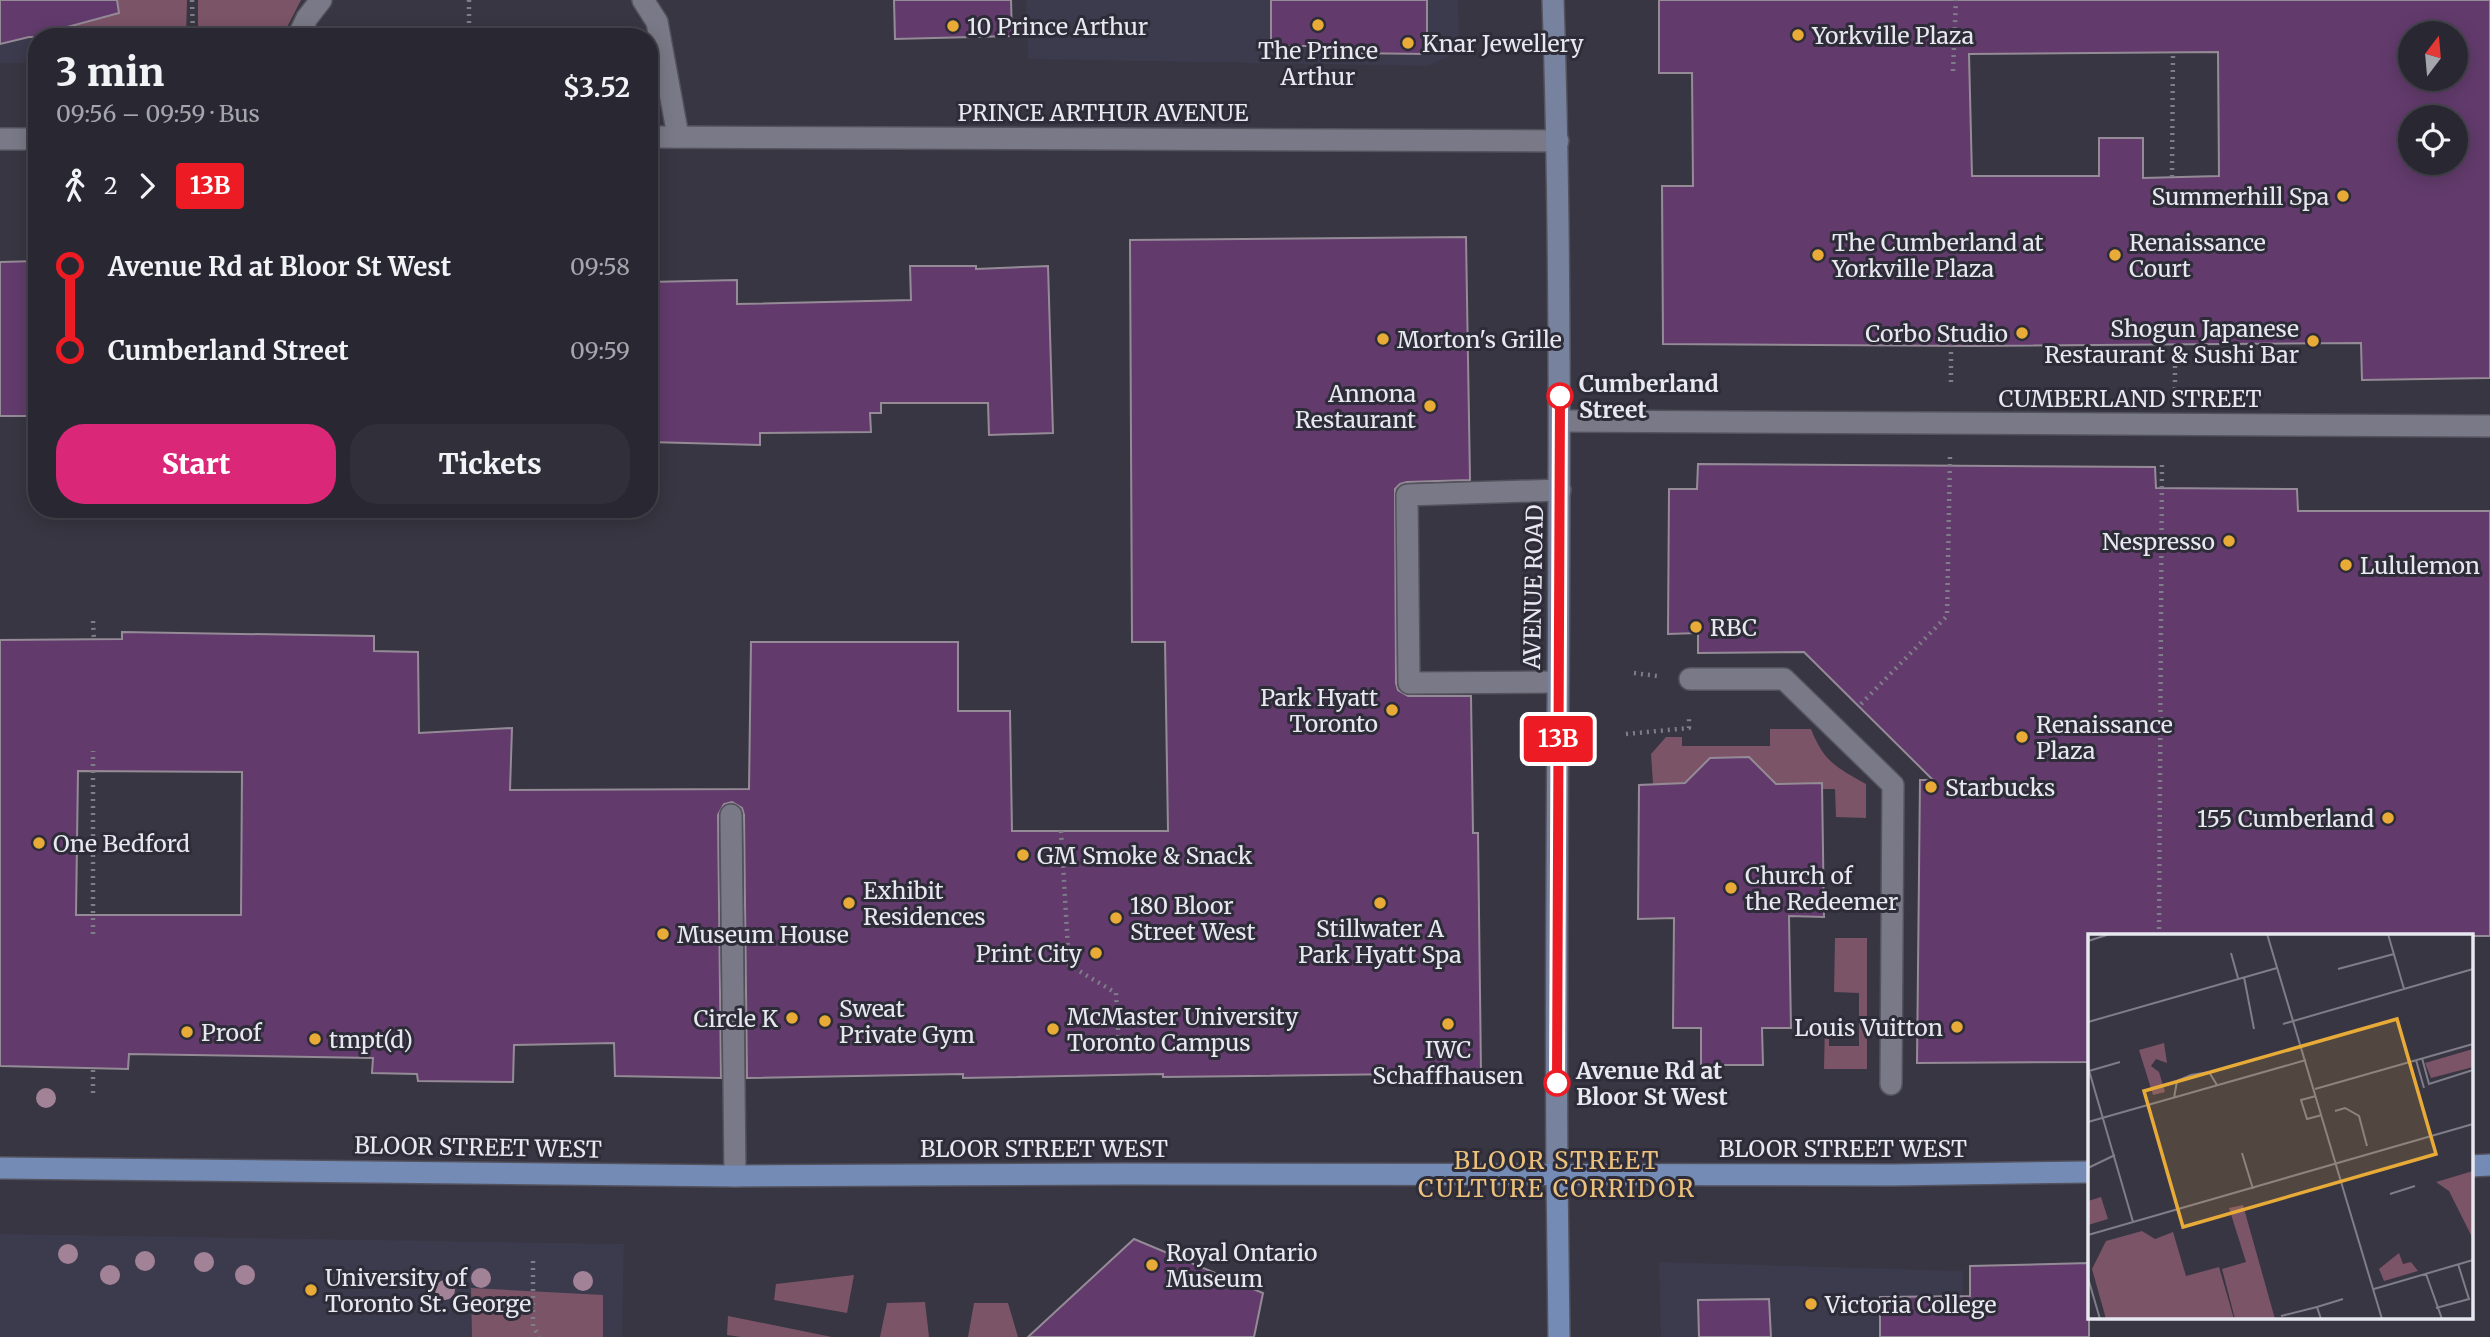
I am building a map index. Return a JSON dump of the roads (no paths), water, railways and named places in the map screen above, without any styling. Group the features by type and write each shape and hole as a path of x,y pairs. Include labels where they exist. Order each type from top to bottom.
{"main road":[{"name":"AVENUE ROAD","path":"1553,0 1558,141 1560,421 1557,1174"},
{"path":"2472,1166 2490,1165"},
{"name":"BLOOR STREET WEST","path":"0,1168 735,1176 1892,1175 2088,1172"},
{"path":"1557,1174 1559,1337"}],"street":[{"path":"302,28 321,0"},
{"path":"643,0 657,22 678,136"},
{"name":"PRINCE ARTHUR AVENUE","path":"658,136 1558,141"},
{"path":"0,139 28,139"},
{"name":"CUMBERLAND STREET","path":"1560,421 2490,426"},
{"path":"1558,682 1409,683 1407,495 1560,490"},
{"path":"1689,679 1784,679 1893,785 1892,1084"},
{"path":"731,815 735,1176"}],"place":[{"name":"The Prince Arthur","path":"1318,25"},
{"name":"10 Prince Arthur","path":"953,26"},
{"name":"Yorkville Plaza","path":"1798,35"},
{"name":"Knar Jewellery","path":"1408,43"},
{"name":"Summerhill Spa","path":"2343,196"},
{"name":"The Cumberland at Yorkville Plaza","path":"1818,255"},
{"name":"Renaissance Court","path":"2115,255"},
{"name":"Corbo Studio","path":"2022,333"},
{"name":"Morton's Grille","path":"1383,339"},
{"name":"Shogun Japanese Restaurant & Sushi Bar","path":"2313,341"},
{"name":"Cumberland Street","path":"1560,396"},
{"name":"Annona Restaurant","path":"1430,406"},
{"name":"Nespresso","path":"2229,541"},
{"name":"Lululemon","path":"2346,565"},
{"name":"RBC","path":"1696,627"},
{"name":"Park Hyatt Toronto","path":"1392,710"},
{"name":"Renaissance Plaza","path":"2022,737"},
{"name":"Starbucks","path":"1931,787"},
{"name":"155 Cumberland","path":"2388,818"},
{"name":"One Bedford","path":"39,843"},
{"name":"GM Smoke & Snack","path":"1023,855"},
{"name":"Church of the Redeemer","path":"1731,888"},
{"name":"Exhibit Residences","path":"849,903"},
{"name":"Stillwater A Park Hyatt Spa","path":"1380,903"},
{"name":"180 Bloor Street West","path":"1116,918"},
{"name":"Museum House","path":"663,934"},
{"name":"Print City","path":"1096,953"},
{"name":"Circle K","path":"792,1018"},
{"name":"Sweat Private Gym","path":"825,1021"},
{"name":"IWC Schaffhausen","path":"1448,1024"},
{"name":"Louis Vuitton","path":"1957,1027"},
{"name":"McMaster University Toronto Campus","path":"1053,1029"},
{"name":"Proof","path":"187,1032"},
{"name":"tmpt(d)","path":"315,1039"},
{"name":"Avenue Rd at Bloor St West","path":"1557,1083"},
{"name":"Royal Ontario Museum","path":"1152,1265"},
{"name":"University of Toronto St. George","path":"311,1290"},
{"name":"Victoria College","path":"1811,1304"}],"district":[{"name":"BLOOR STREET CULTURE CORRIDOR","path":"1557,1174"}]}
